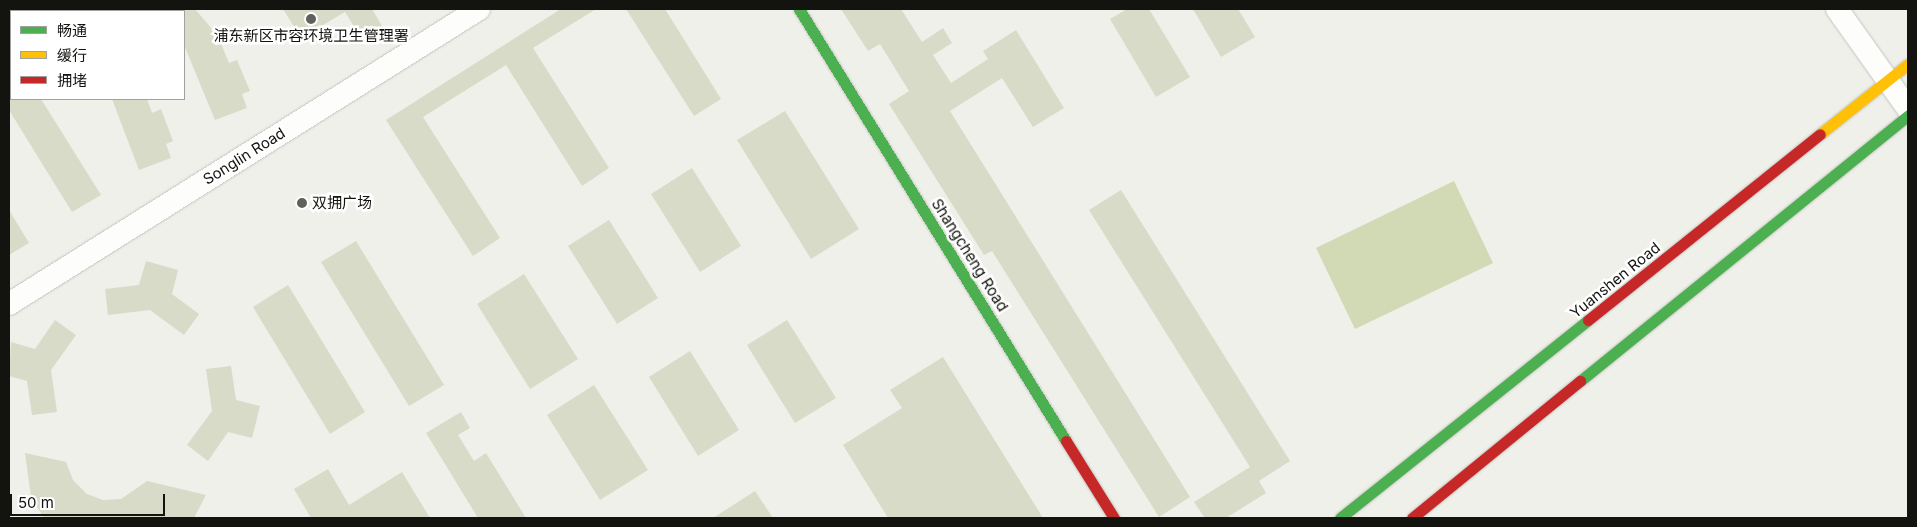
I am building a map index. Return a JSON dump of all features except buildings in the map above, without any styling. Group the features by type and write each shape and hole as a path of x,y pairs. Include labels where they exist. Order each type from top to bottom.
{"main road":[{"name":"Shangcheng Road","path":"799,9 1114,518"},
{"name":"Yuanshen Road","path":"1340,518 1908,64"},
{"path":"1412,518 1908,115"}],"street":[{"name":"Songlin Road","path":"9,304 479,9"},
{"path":"1837,9 1908,109"}],"green space":[{"path":"1454,181 1493,263 1355,329 1316,248"}],"traffic: fast":[{"path":"799,9 1066,441"},
{"path":"1580,381 1908,115"},
{"path":"1340,518 1588,320"}],"traffic: slow":[{"path":"1820,134 1908,64"}],"traffic: jam":[{"path":"1588,320 1820,134"},
{"path":"1412,518 1580,381"},
{"path":"1066,441 1114,518"}],"place":[{"name":"浦东新区市容环境卫生管理署","path":"311,19"},
{"name":"双拥广场","path":"302,203"}]}
